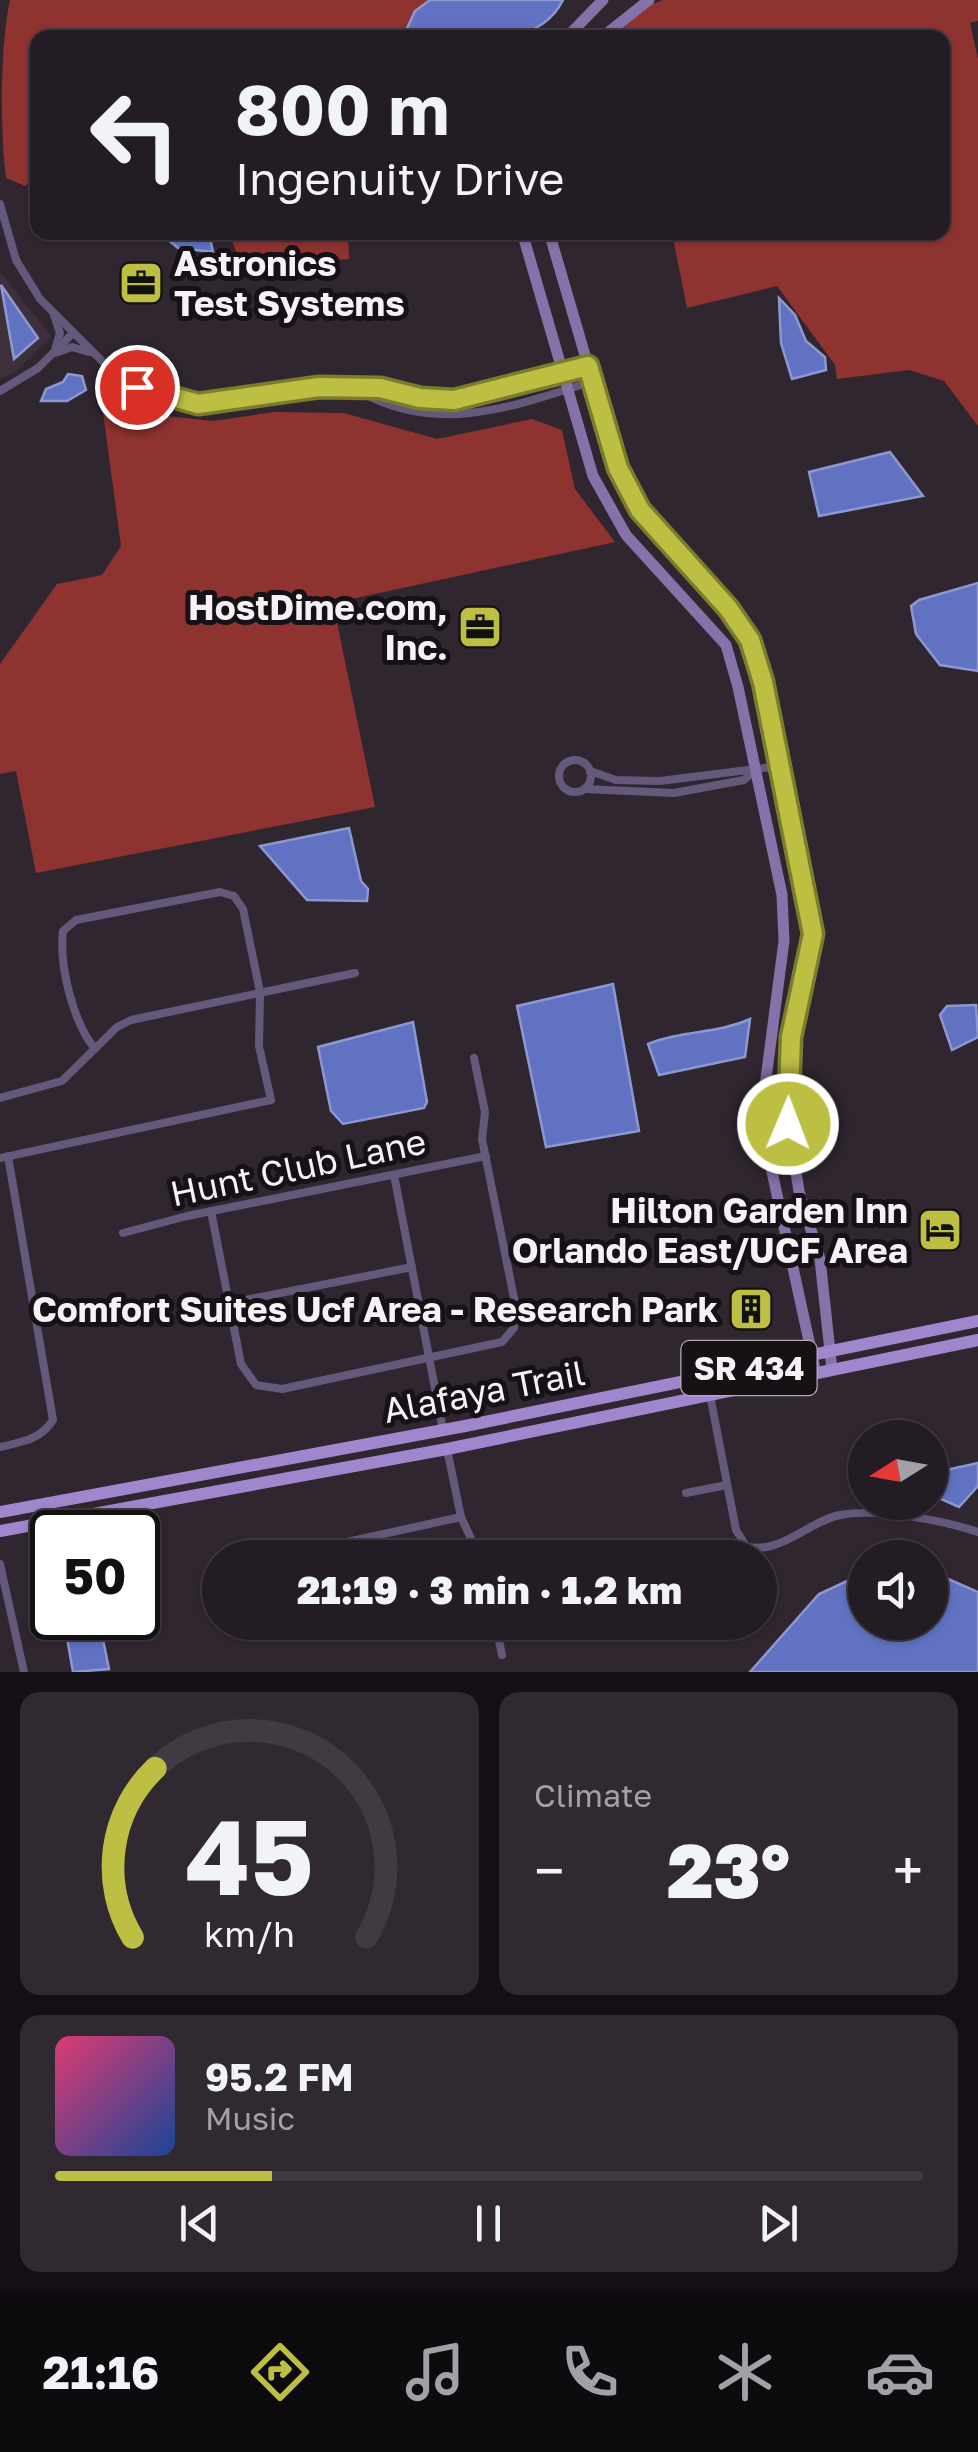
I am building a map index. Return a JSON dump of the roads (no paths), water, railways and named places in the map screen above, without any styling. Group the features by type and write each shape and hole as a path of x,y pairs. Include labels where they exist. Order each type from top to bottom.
{"main road":[{"path":"574,30 603,0"},
{"path":"611,30 649,0"},
{"path":"524,240 593,476 626,535 726,645 782,895 784,941 768,1034 764,1094 769,1158 816,1373"},
{"path":"551,240 618,468 640,510 728,608 750,640 763,682 813,934 791,1037 787,1091 791,1155 820,1259 832,1370"},
{"name":"Alafaya Trail","path":"0,1512 465,1426 978,1320"},
{"name":"Alafaya Trail","path":"111,1510 422,1454 978,1340"},
{"path":"447,1449 451,1438 465,1426"},
{"path":"422,1454 440,1440 444,1430"},
{"path":"134,1506 137,1494 153,1483"},
{"path":"103,1510 121,1500 128,1488"},
{"name":"Alafaya Trail","path":"0,1531 30,1525"}],"street":[{"path":"0,204 18,265 53,313 94,354 137,387 190,403 226,403 307,388 380,388 420,398 462,400 588,366"},
{"path":"53,313 60,336 53,354"},
{"path":"0,391 53,354 73,333"},
{"path":"53,354 72,348 94,354"},
{"path":"358,390 400,409 458,418 593,381"},
{"path":"754,771 744,780 674,793 565,789 560,769 574,760 590,771 641,782 780,766"},
{"path":"585,789 590,771"},
{"path":"0,1447 32,1440 44,1433 53,1420 4,1157 270,1100 259,1046 260,992 243,909 234,896 220,892 76,920 63,931 62,945 80,1028 95,1049"},
{"path":"0,1098 62,1081 117,1027 131,1020 355,973"},
{"path":"768,1034 791,1037"},
{"path":"210,1211 244,1373 265,1388 430,1359 491,1346 509,1337 516,1308 486,1156 485,1112 474,1058"},
{"name":"Hunt Club Lane","path":"122,1233 210,1211 486,1156"},
{"path":"394,1175 444,1430"},
{"path":"230,1303 412,1267"},
{"path":"710,1395 736,1530 746,1546 773,1545 844,1514 913,1518 978,1532"},
{"path":"447,1449 461,1517 472,1540"},
{"path":"686,1492 728,1484"},
{"path":"356,1540 461,1517"},
{"path":"0,1564 24,1672"},
{"path":"499,1640 502,1655"}],"water":[{"path":"430,0 563,0 550,17 531,30 406,30 415,11"},
{"path":"168,240 210,240 213,252 178,248"},
{"path":"1,285 38,338 14,359"},
{"path":"779,298 795,315 806,341 825,357 826,370 792,379 781,343"},
{"path":"68,374 82,376 86,390 67,401 41,401 46,389 63,382"},
{"path":"890,452 923,496 819,516 809,472"},
{"path":"978,583 978,671 940,665 916,634 911,606 919,600"},
{"path":"349,828 361,881 368,889 367,901 307,900 260,846"},
{"path":"613,984 639,1131 546,1147 517,1006"},
{"path":"976,1005 978,1037 952,1050 940,1015 947,1006"},
{"path":"750,1019 745,1057 659,1075 648,1044"},
{"path":"413,1022 427,1102 424,1108 343,1124 331,1111 318,1047"},
{"path":"978,1463 978,1486 959,1507 948,1502 950,1469"},
{"path":"948,1579 978,1592 978,1672 750,1672 819,1594 848,1581 848,1640 948,1640"},
{"path":"67,1640 103,1640 109,1669 73,1672"}],"place":[{"name":"Astronics Test Systems","path":"141,283"},
{"name":"HostDime.com, Inc.","path":"480,627"},
{"name":"Hilton Garden Inn Orlando East/UCF Area","path":"940,1230"},
{"name":"Comfort Suites Ucf Area - Research Park","path":"751,1309"}]}
